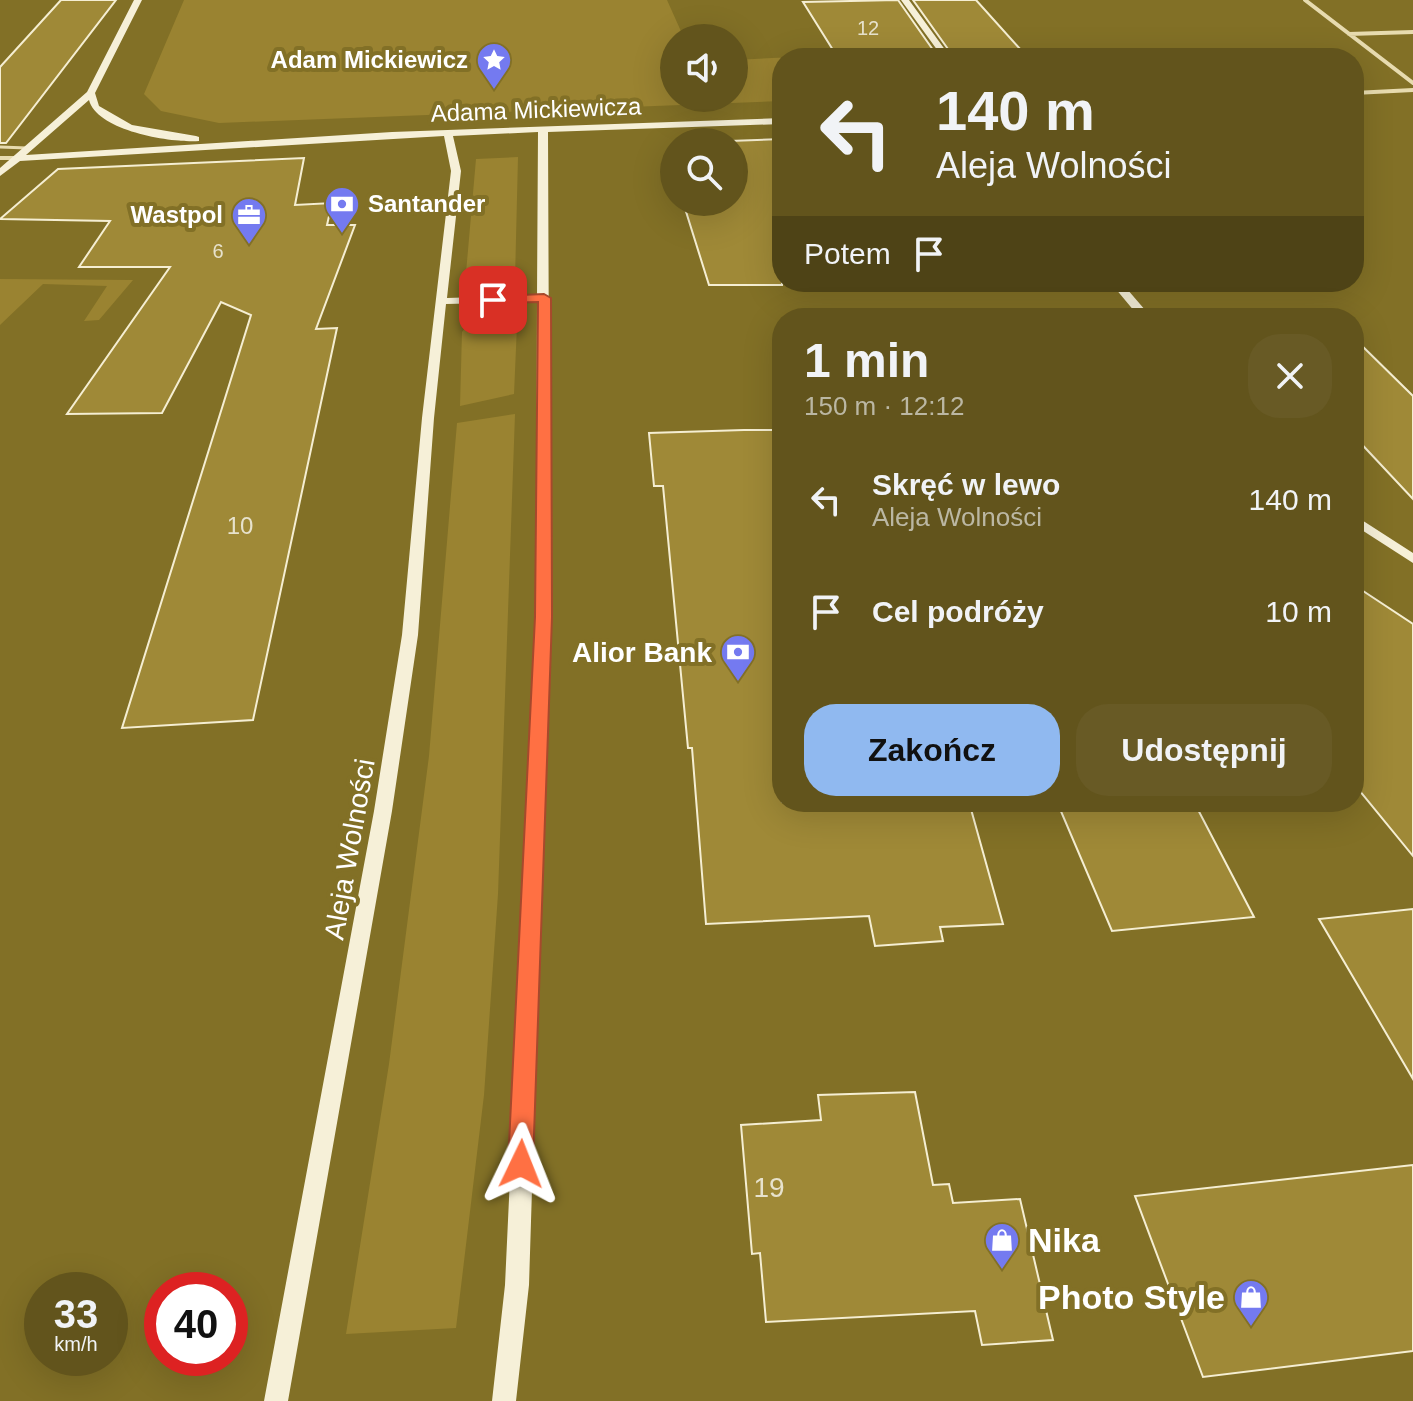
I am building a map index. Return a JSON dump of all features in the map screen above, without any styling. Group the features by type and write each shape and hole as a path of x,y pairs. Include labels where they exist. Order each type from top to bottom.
{"street":[{"path":"0,173 91,93 138,0"},
{"path":"905,0 940,48"},
{"path":"1305,0 1413,83"},
{"path":"1349,34 1413,32"},
{"path":"1364,92 1413,90"},
{"name":"Adama Mickiewicza","path":"91,93 95,107 103,115 151,133 208,140 291,141"},
{"name":"Adama Mickiewicza","path":"0,158 291,141 772,121"},
{"path":"504,1401 517,1285 543,617 543,130"},
{"name":"Aleja Wolności","path":"276,1401 383,811 410,635 428,418 456,171 448,134"},
{"path":"1124,292 1137,308"},
{"path":"443,301 544,298"},
{"path":"1364,526 1413,559"}],"lane":[{"path":"0,147 27,148"}],"shaded area":[{"path":"184,0 667,0 678,24 660,24 660,106 219,123 161,111 144,94"},
{"path":"772,58 772,101 748,102 748,59"},
{"path":"518,157 515,279 495,288 472,285 466,273 476,159"},
{"path":"0,279 133,280 99,320 84,321 107,286 43,284 0,325"},
{"path":"492,315 508,318 517,325 514,394 460,406 462,332 471,320"},
{"path":"515,414 498,894 484,1095 456,1328 346,1334 389,1064 429,756 457,423"}],"building":[{"path":"61,0 116,0 6,143 0,143 0,67"},
{"path":"898,0 932,48 832,48 803,2"},
{"path":"913,0 976,0 1019,48 947,48"},
{"path":"772,139 772,285 709,285 687,216 748,216 748,140"},
{"path":"304,158 295,205 332,203 327,225 355,225 316,329 337,328 253,720 122,728 251,315 221,302 162,413 67,414 170,267 79,267 110,221 0,219 58,169"},
{"path":"1364,348 1413,396 1413,499 1364,447"},
{"path":"772,430 772,812 972,812 1003,924 940,927 943,941 875,946 869,916 706,924 692,748 688,748 663,486 654,486 649,433"},
{"path":"1364,592 1413,624 1413,856 1364,796"},
{"path":"1061,812 1199,812 1254,917 1112,931"},
{"path":"1413,909 1413,1079 1319,919"},
{"path":"915,1092 933,1185 949,1184 953,1203 1020,1199 1053,1340 982,1345 975,1311 766,1322 760,1253 752,1254 741,1125 821,1120 818,1095"},
{"path":"1413,1165 1413,1351 1203,1377 1135,1196"}],"place":[{"name":"Adam Mickiewicz","path":"494,91"},
{"name":"Santander","path":"342,235"},
{"name":"Wastpol","path":"249,246"},
{"name":"Alior Bank","path":"738,683"},
{"name":"Nika","path":"1002,1271"},
{"name":"Photo Style","path":"1251,1328"}],"route":[{"path":"493,300 544,298 543,617 521,1164"}]}
